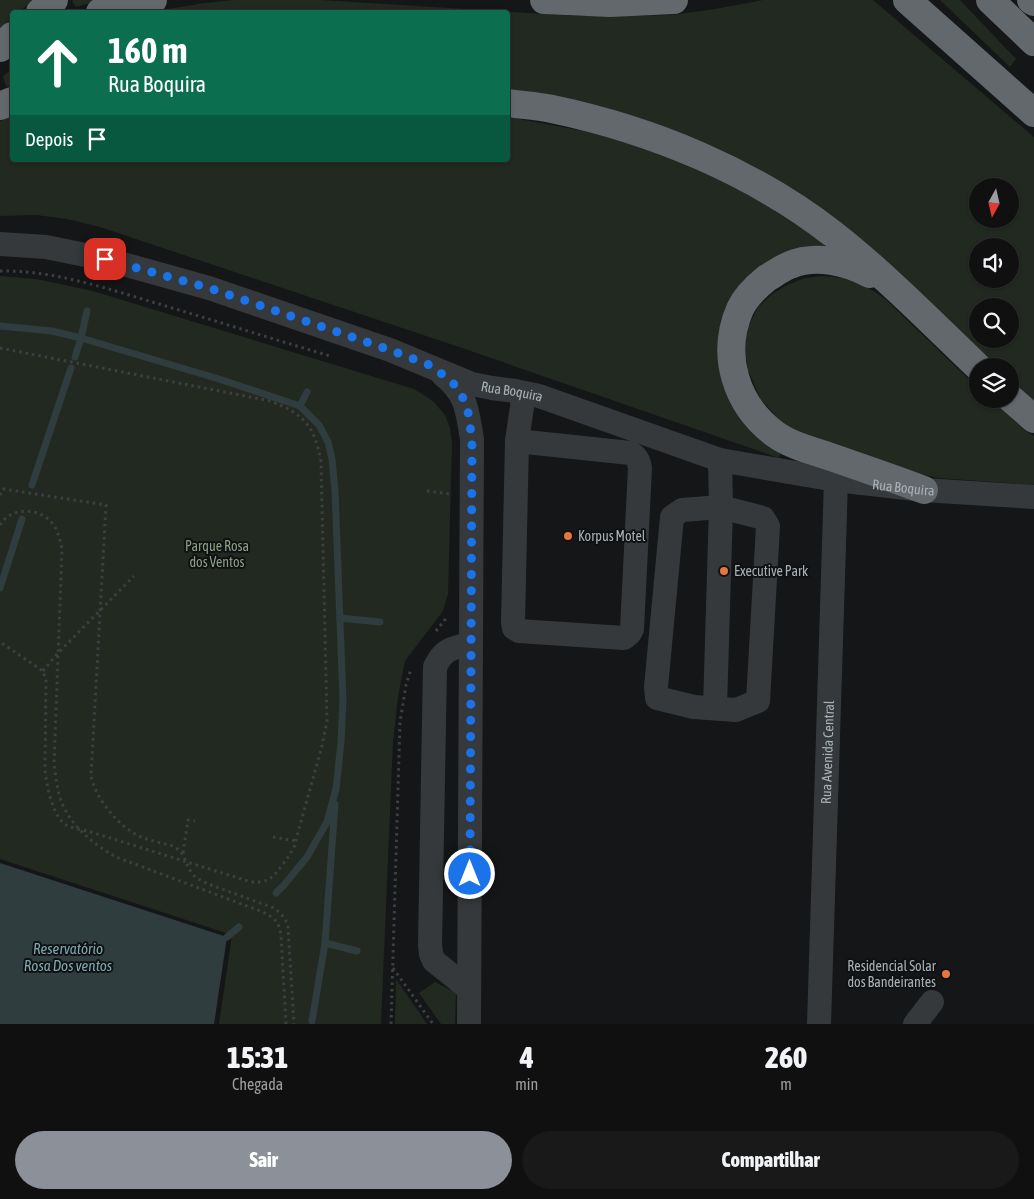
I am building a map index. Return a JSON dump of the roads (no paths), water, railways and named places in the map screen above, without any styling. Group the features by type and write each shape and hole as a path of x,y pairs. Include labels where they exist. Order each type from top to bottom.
{"highway":[{"path":"42,10 54,0"},
{"path":"109,10 153,0"},
{"path":"544,0 610,3 674,0"},
{"path":"990,0 1034,42"},
{"path":"908,2 1034,113"},
{"path":"0,48 10,38"},
{"path":"510,103 550,108 608,122 712,161 776,195 833,234 894,287 969,358"},
{"path":"894,287 859,268 843,263 827,260 809,260 790,264 762,282 741,308 731,345 732,363 737,384 743,398 760,420 776,435 798,446 924,490"},
{"path":"1019,406 1034,419"}],"street":[{"name":"Rua Boquira","path":"0,244 46,248 105,259 209,288 390,350 477,386 539,396 720,460 836,480 924,490 1034,497"},
{"path":"432,366 453,383 463,398 468,412 472,439 469,1024"},
{"path":"472,439 483,404 488,399 493,396 520,392 517,441 514,628 518,631 624,638 632,629 640,468 638,459 630,453 517,441"},
{"path":"715,708 721,507 720,460"},
{"name":"Rua Avenida Central","path":"819,1024 836,480"},
{"path":"721,507 763,518 768,526 758,700 736,710 694,707 657,698 656,687 672,516 682,510 721,507"},
{"path":"469,989 434,961 430,944 435,667 444,653 471,643"},
{"path":"915,1024 932,1002"}],"water":[{"name":"Reservatório Rosa Dos ventos","path":"0,863 227,937 214,1024 0,1024"}],"waterway":[{"path":"75,357 87,311"},
{"path":"0,326 52,331 81,338 219,379 300,406 319,425 328,442 332,459 335,491 343,700 336,789 327,822 307,857 276,893"},
{"path":"32,485 71,368"},
{"path":"300,406 307,392"},
{"path":"0,588 22,519"},
{"path":"340,618 380,622"},
{"path":"312,1021 325,943 335,804"},
{"path":"227,937 239,927"},
{"path":"325,943 357,951"}],"place":[{"name":"Korpus Motel","path":"568,536"},
{"name":"Executive Park","path":"724,571"},
{"name":"Residencial Solar dos Bandeirantes","path":"946,974"}],"park label":[{"name":"Parque Rosa dos Ventos","path":"217,554"}]}
